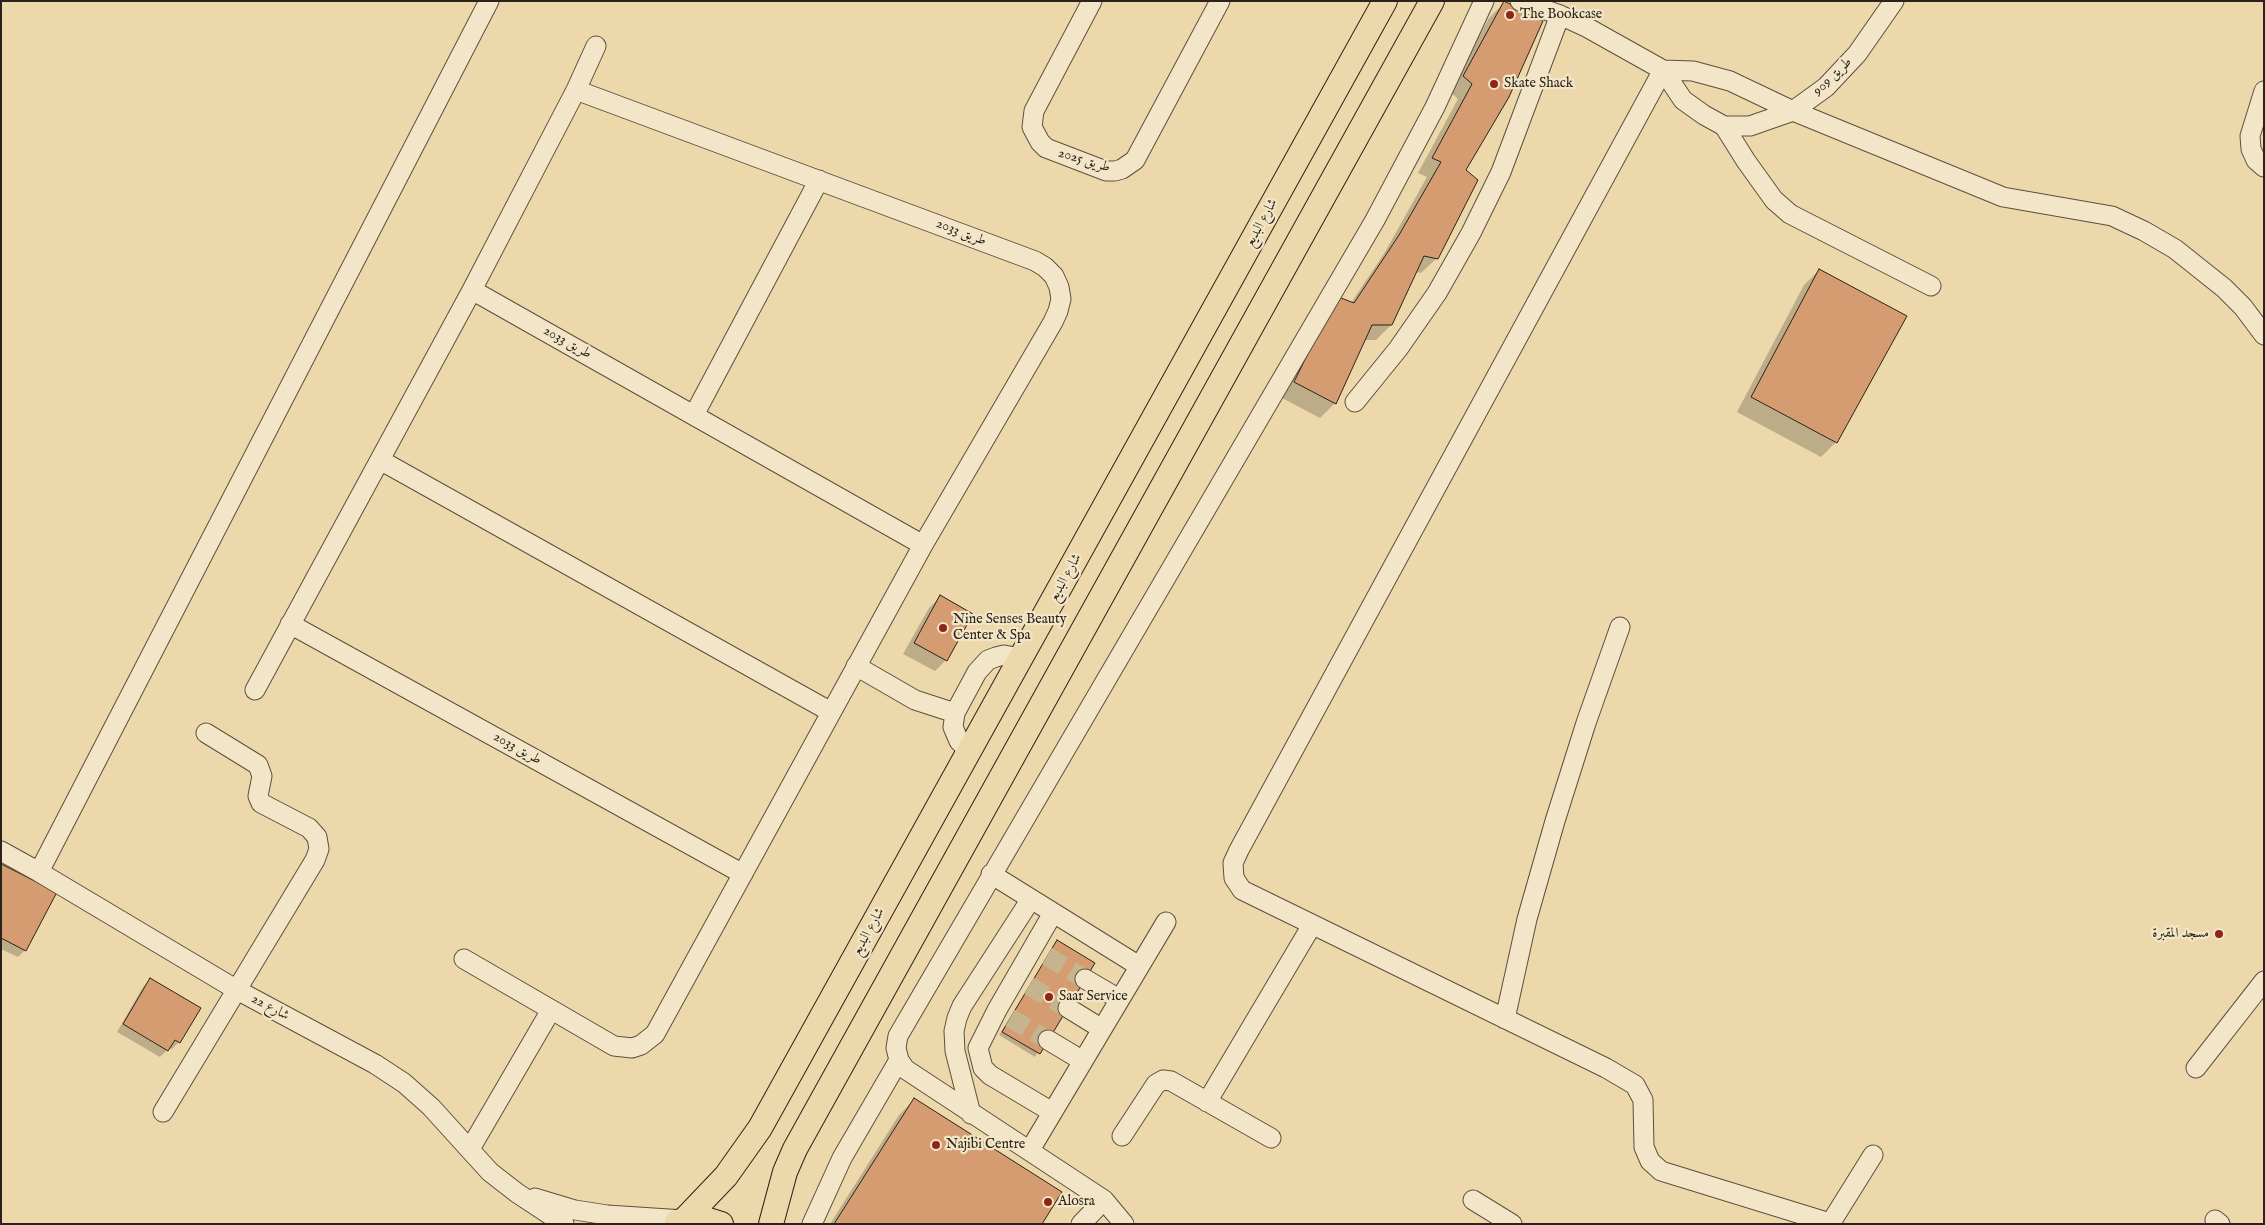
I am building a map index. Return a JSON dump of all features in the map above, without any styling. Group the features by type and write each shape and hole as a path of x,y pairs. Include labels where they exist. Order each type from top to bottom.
{"main road":[{"name":"شارع البديع","path":"678,1222 726,1176 760,1128 1385,1"},
{"path":"771,1224 785,1172 795,1149 1432,1"},
{"path":"678,1222 705,1219 721,1224"}],"street":[{"path":"40,872 489,1"},
{"name":"طريق 2025","path":"1092,1 1034,110 1032,127 1040,142 1046,148 1106,171 1115,171 1129,166 1135,160 1220,1"},
{"path":"1124,1224 1104,1200 905,1069 898,1060 896,1048 901,1030 1375,220 1435,107 1484,1"},
{"path":"1520,1 1560,15 1588,28 1663,70 1683,100 1724,126 1774,200 1790,214 1931,286"},
{"name":"طريق 909","path":"1724,126 1750,126 1793,111 1826,87 1857,54 1894,1"},
{"path":"1355,402 1398,349 1437,292 1471,233 1501,172 1560,15"},
{"path":"255,690 472,290 576,90 596,46"},
{"path":"1663,70 1693,71 1710,74 1760,94 1793,111 2003,197 2112,216 2144,231 2175,249 2204,271 2243,307 2262,329"},
{"path":"1663,70 1233,863 1234,878 1242,890 1606,1068 1635,1085 1643,1100 1644,1147 1650,1161 1661,1171 1830,1223 1873,1155"},
{"name":"طريق 2033","path":"464,959 614,1046 632,1048 649,1040 660,1026 923,545 1052,322 1058,311 1061,299 1059,287 1054,276 1046,266 1035,261 576,90"},
{"path":"2264,92 2250,136 2251,149 2256,160 2264,167"},
{"path":"694,415 819,180"},
{"name":"طريق 2033","path":"472,290 923,545"},
{"path":"380,460 831,712"},
{"name":"طريق 2033","path":"290,624 743,874"},
{"path":"1505,1019 1527,919 1555,820 1586,723 1620,627"},
{"path":"970,751 959,741 955,734 953,727 955,713 982,666 996,657 1021,658"},
{"path":"856,666 915,700 955,713"},
{"path":"163,1112 320,849 317,837 309,828 261,803 258,796 262,776 258,765 206,734"},
{"name":"شارع 22","path":"1,851 40,872 237,990 375,1064 404,1083 431,1107 490,1172 517,1193 564,1224"},
{"path":"991,874 1139,966"},
{"path":"971,1114 955,1051 954,1031 957,1018 962,1006 1031,899"},
{"path":"1052,1112 990,1075 983,1068 978,1048 1003,1014 1040,952 1053,913"},
{"path":"1030,1150 1166,922"},
{"path":"1208,1102 1312,925"},
{"path":"1085,979 1119,999"},
{"path":"2196,1068 2264,981"},
{"path":"1068,1008 1102,1029"},
{"path":"470,1149 551,1010"},
{"path":"1048,1040 1083,1061"},
{"path":"814,1216 842,1158 898,1060"},
{"path":"1122,1136 1156,1084 1163,1080 1171,1081 1270,1138"},
{"name":"شارع 22","path":"517,1193 575,1210 678,1222"},
{"path":"1082,1224 1104,1200"},
{"path":"1473,1200 1512,1224"}],"building":[{"path":"1504,1 1543,21 1509,97 1466,170 1478,180 1438,259 1424,256 1392,325 1372,325 1336,404 1294,382 1336,296 1354,303 1399,235 1441,162 1432,158 1472,84 1463,76"},
{"path":"1819,269 1907,316 1837,443 1751,397"},
{"name":"Nine Senses Beauty Center & Spa","path":"940,595 973,614 947,661 914,643"},
{"path":"1,864 57,892 26,951 1,938"},
{"name":"Saar Service","path":"1057,940 1095,963 1040,1054 1002,1032"},
{"path":"150,978 201,1008 180,1043 175,1040 168,1051 123,1024"},
{"name":"Najibi Centre","path":"914,1098 1062,1192 1042,1224 834,1224"}],"tunnel":[{"path":"1047,956 1085,979"},
{"path":"1029,986 1068,1008"},
{"path":"1010,1018 1048,1040"}],"place":[{"name":"The Bookcase","path":"1510,15"},
{"name":"Skate Shack","path":"1494,84"},
{"name":"Nine Senses Beauty Center & Spa","path":"943,628"},
{"name":"مسجد المقبرة","path":"2219,934"},
{"name":"Saar Service","path":"1049,997"},
{"name":"Najibi Centre","path":"936,1145"},
{"name":"Alosra","path":"1048,1202"}]}
